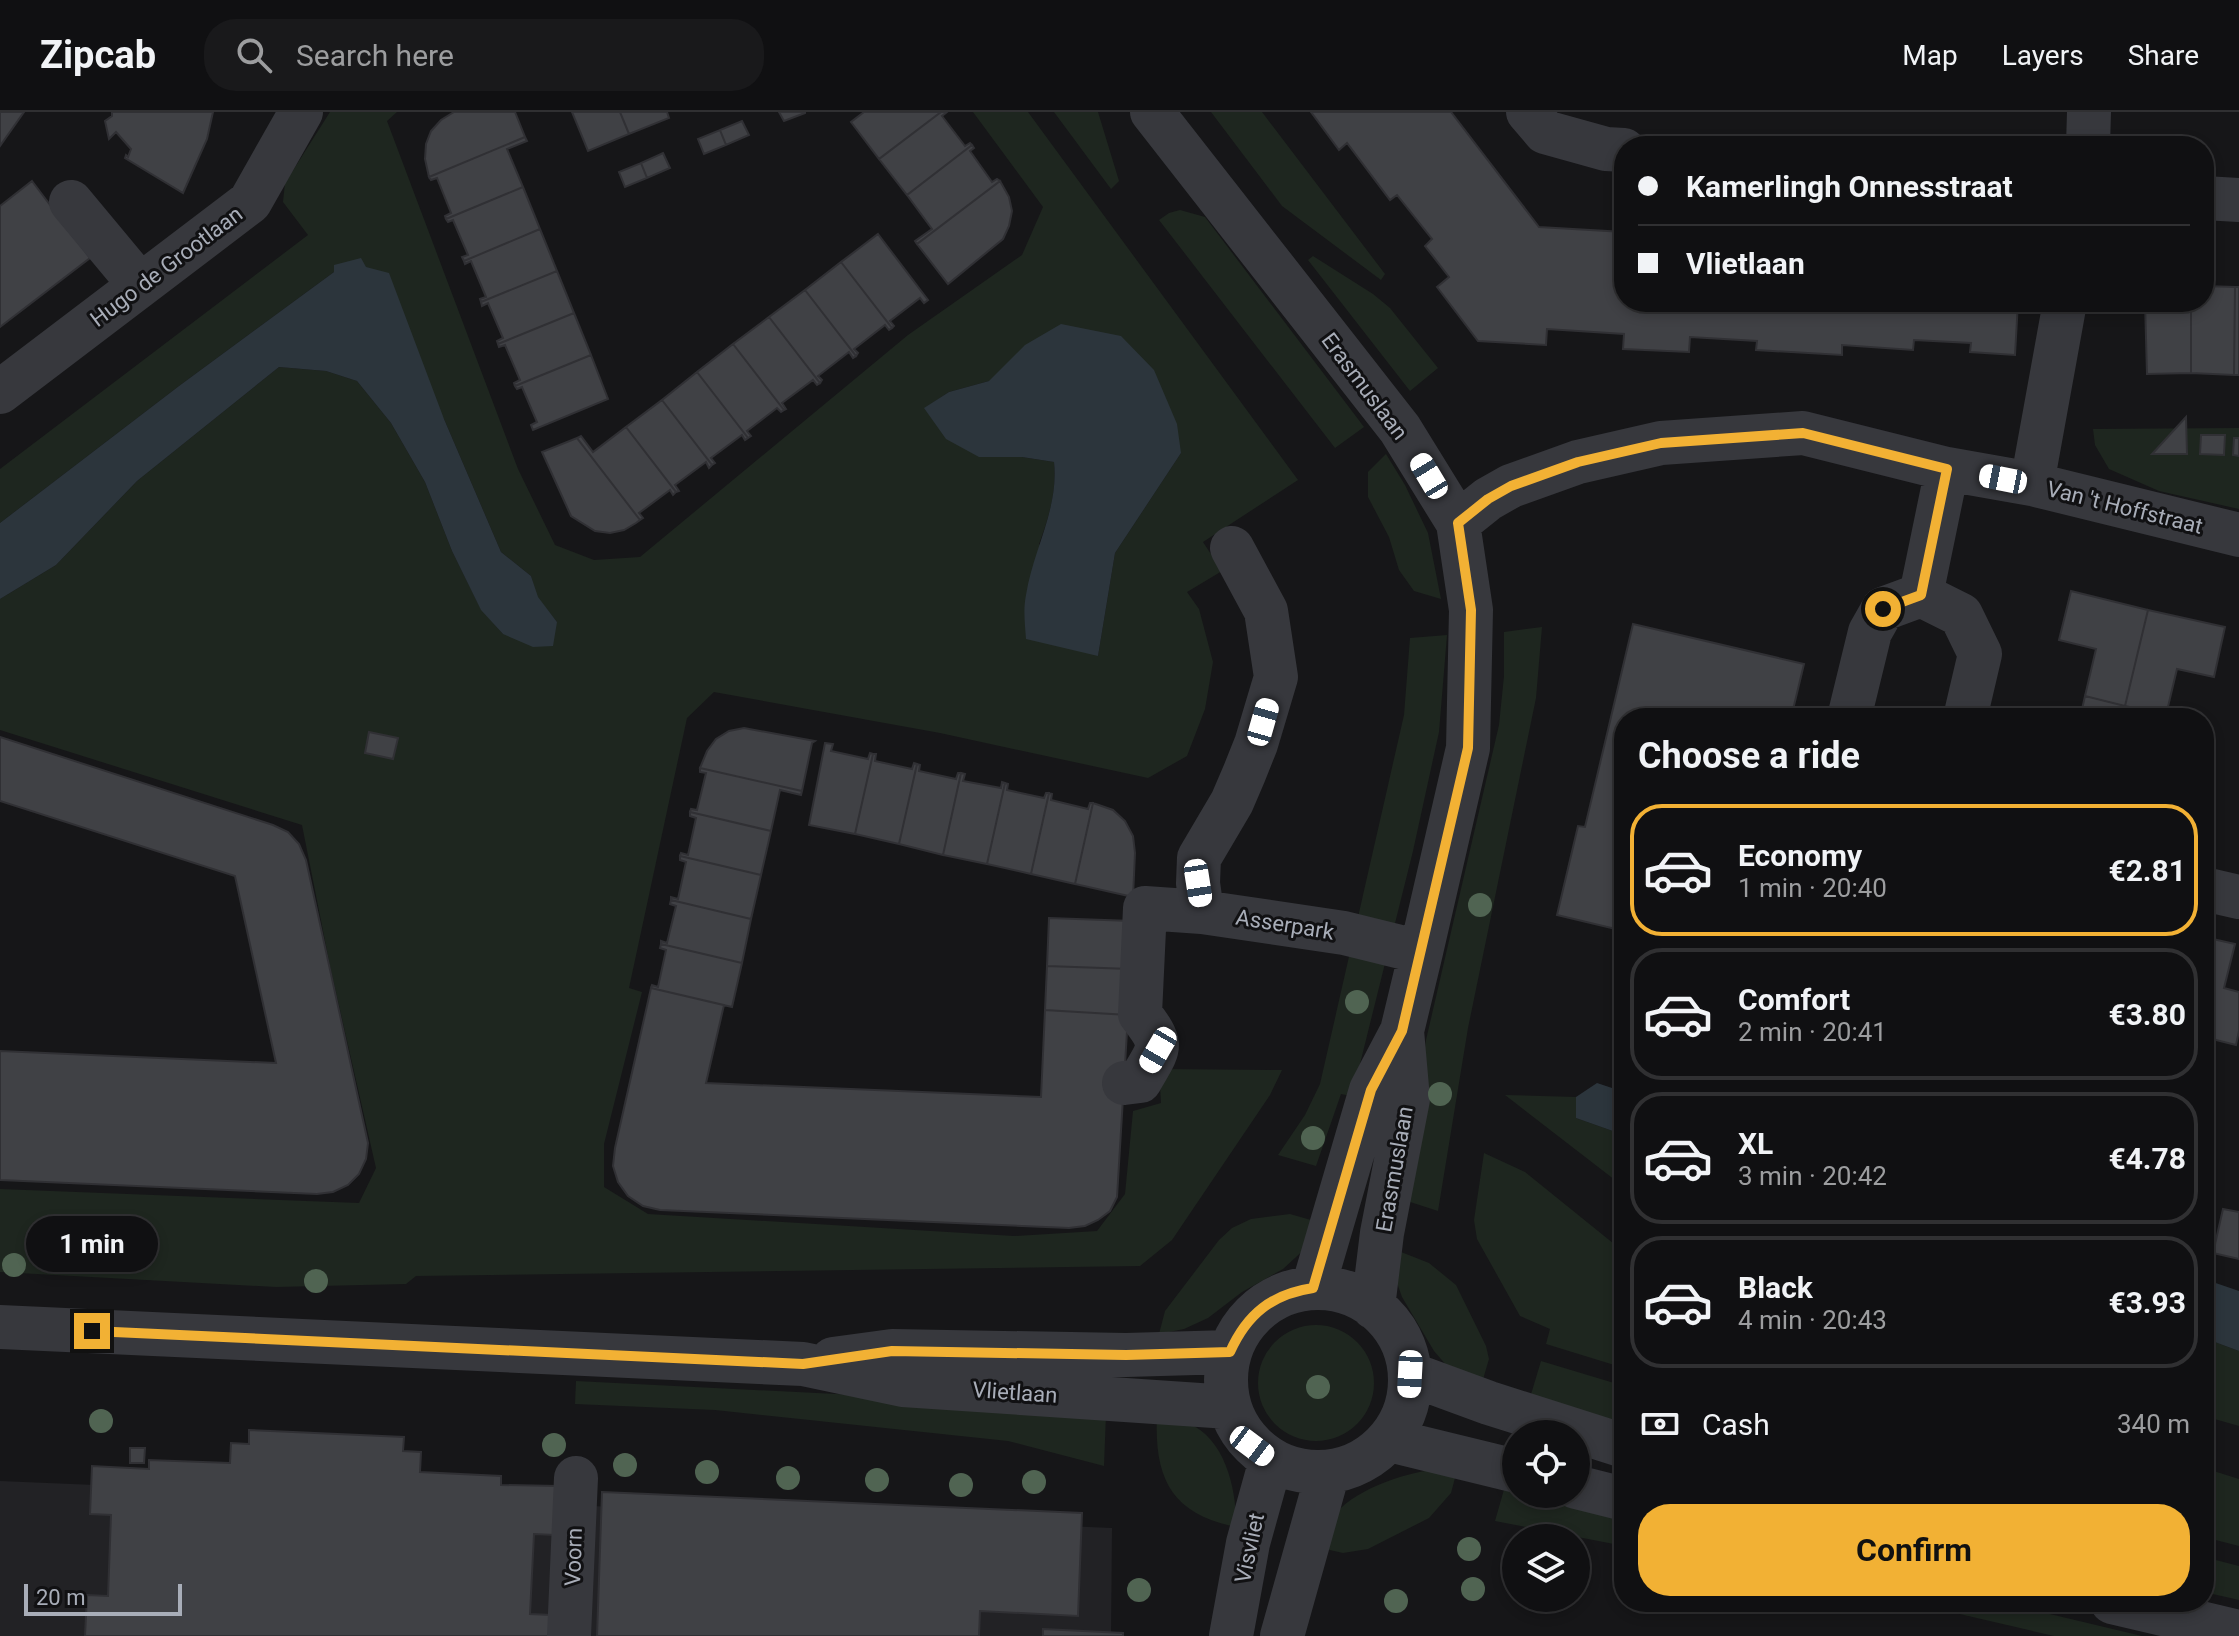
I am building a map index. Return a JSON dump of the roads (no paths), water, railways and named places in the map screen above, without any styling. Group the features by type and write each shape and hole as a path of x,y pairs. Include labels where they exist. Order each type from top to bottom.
{"street":[{"name":"Hugo de Grootlaan","path":"0,392 250,202 301,112"},
{"name":"Erasmuslaan","path":"1152,112 1400,429 1458,523 1471,610 1468,748 1421,952 1402,1031 1371,1090 1313,1288"},
{"path":"2088,136 2089,112"},
{"path":"1541,119 1606,149 1614,149"},
{"path":"2214,199 2239,200"},
{"path":"71,202 140,285"},
{"path":"2032,484 2063,312"},
{"name":"Van 't Hoffstraat","path":"1458,523 1488,499 1511,486 1578,462 1661,443 1803,433 1947,469 2032,484 2239,535"},
{"path":"1921,595 1947,469"},
{"path":"1202,912 1199,858 1232,802 1244,774 1276,677 1266,611 1232,548"},
{"path":"1851,708 1870,632 1883,609 1921,595 1961,615 1980,654 1967,708"},
{"path":"2214,891 2239,897"},
{"name":"Asserpark","path":"1124,1083 1140,1081 1158,1050 1157,1036 1140,1014 1145,908 1202,912 1344,933 1421,952"},
{"name":"Erasmuslaan","path":"1373,1307 1382,1233 1408,1099 1402,1031"},
{"path":"1313,1288 1355,1296 1373,1307 1399,1336 1407,1354 1410,1374 1405,1408 1389,1440 1351,1467 1328,1472 1308,1472 1271,1460 1252,1446 1238,1428 1229,1407 1225,1370 1230,1352 1248,1320 1277,1297 1313,1288"},
{"name":"Vlietlaan","path":"0,1327 803,1364 903,1385 1229,1407"},
{"name":"Vlietlaan","path":"803,1364 892,1351 1126,1355 1230,1352"},
{"path":"1410,1374 1614,1443"},
{"path":"1389,1440 1502,1468"},
{"name":"Visvliet","path":"1231,1636 1248,1543 1271,1460"},
{"path":"1282,1636 1328,1472"},
{"name":"Voorn","path":"569,1636 576,1478"},
{"path":"1590,1490 1614,1496"},
{"path":"2154,1612 2239,1632"}]}
